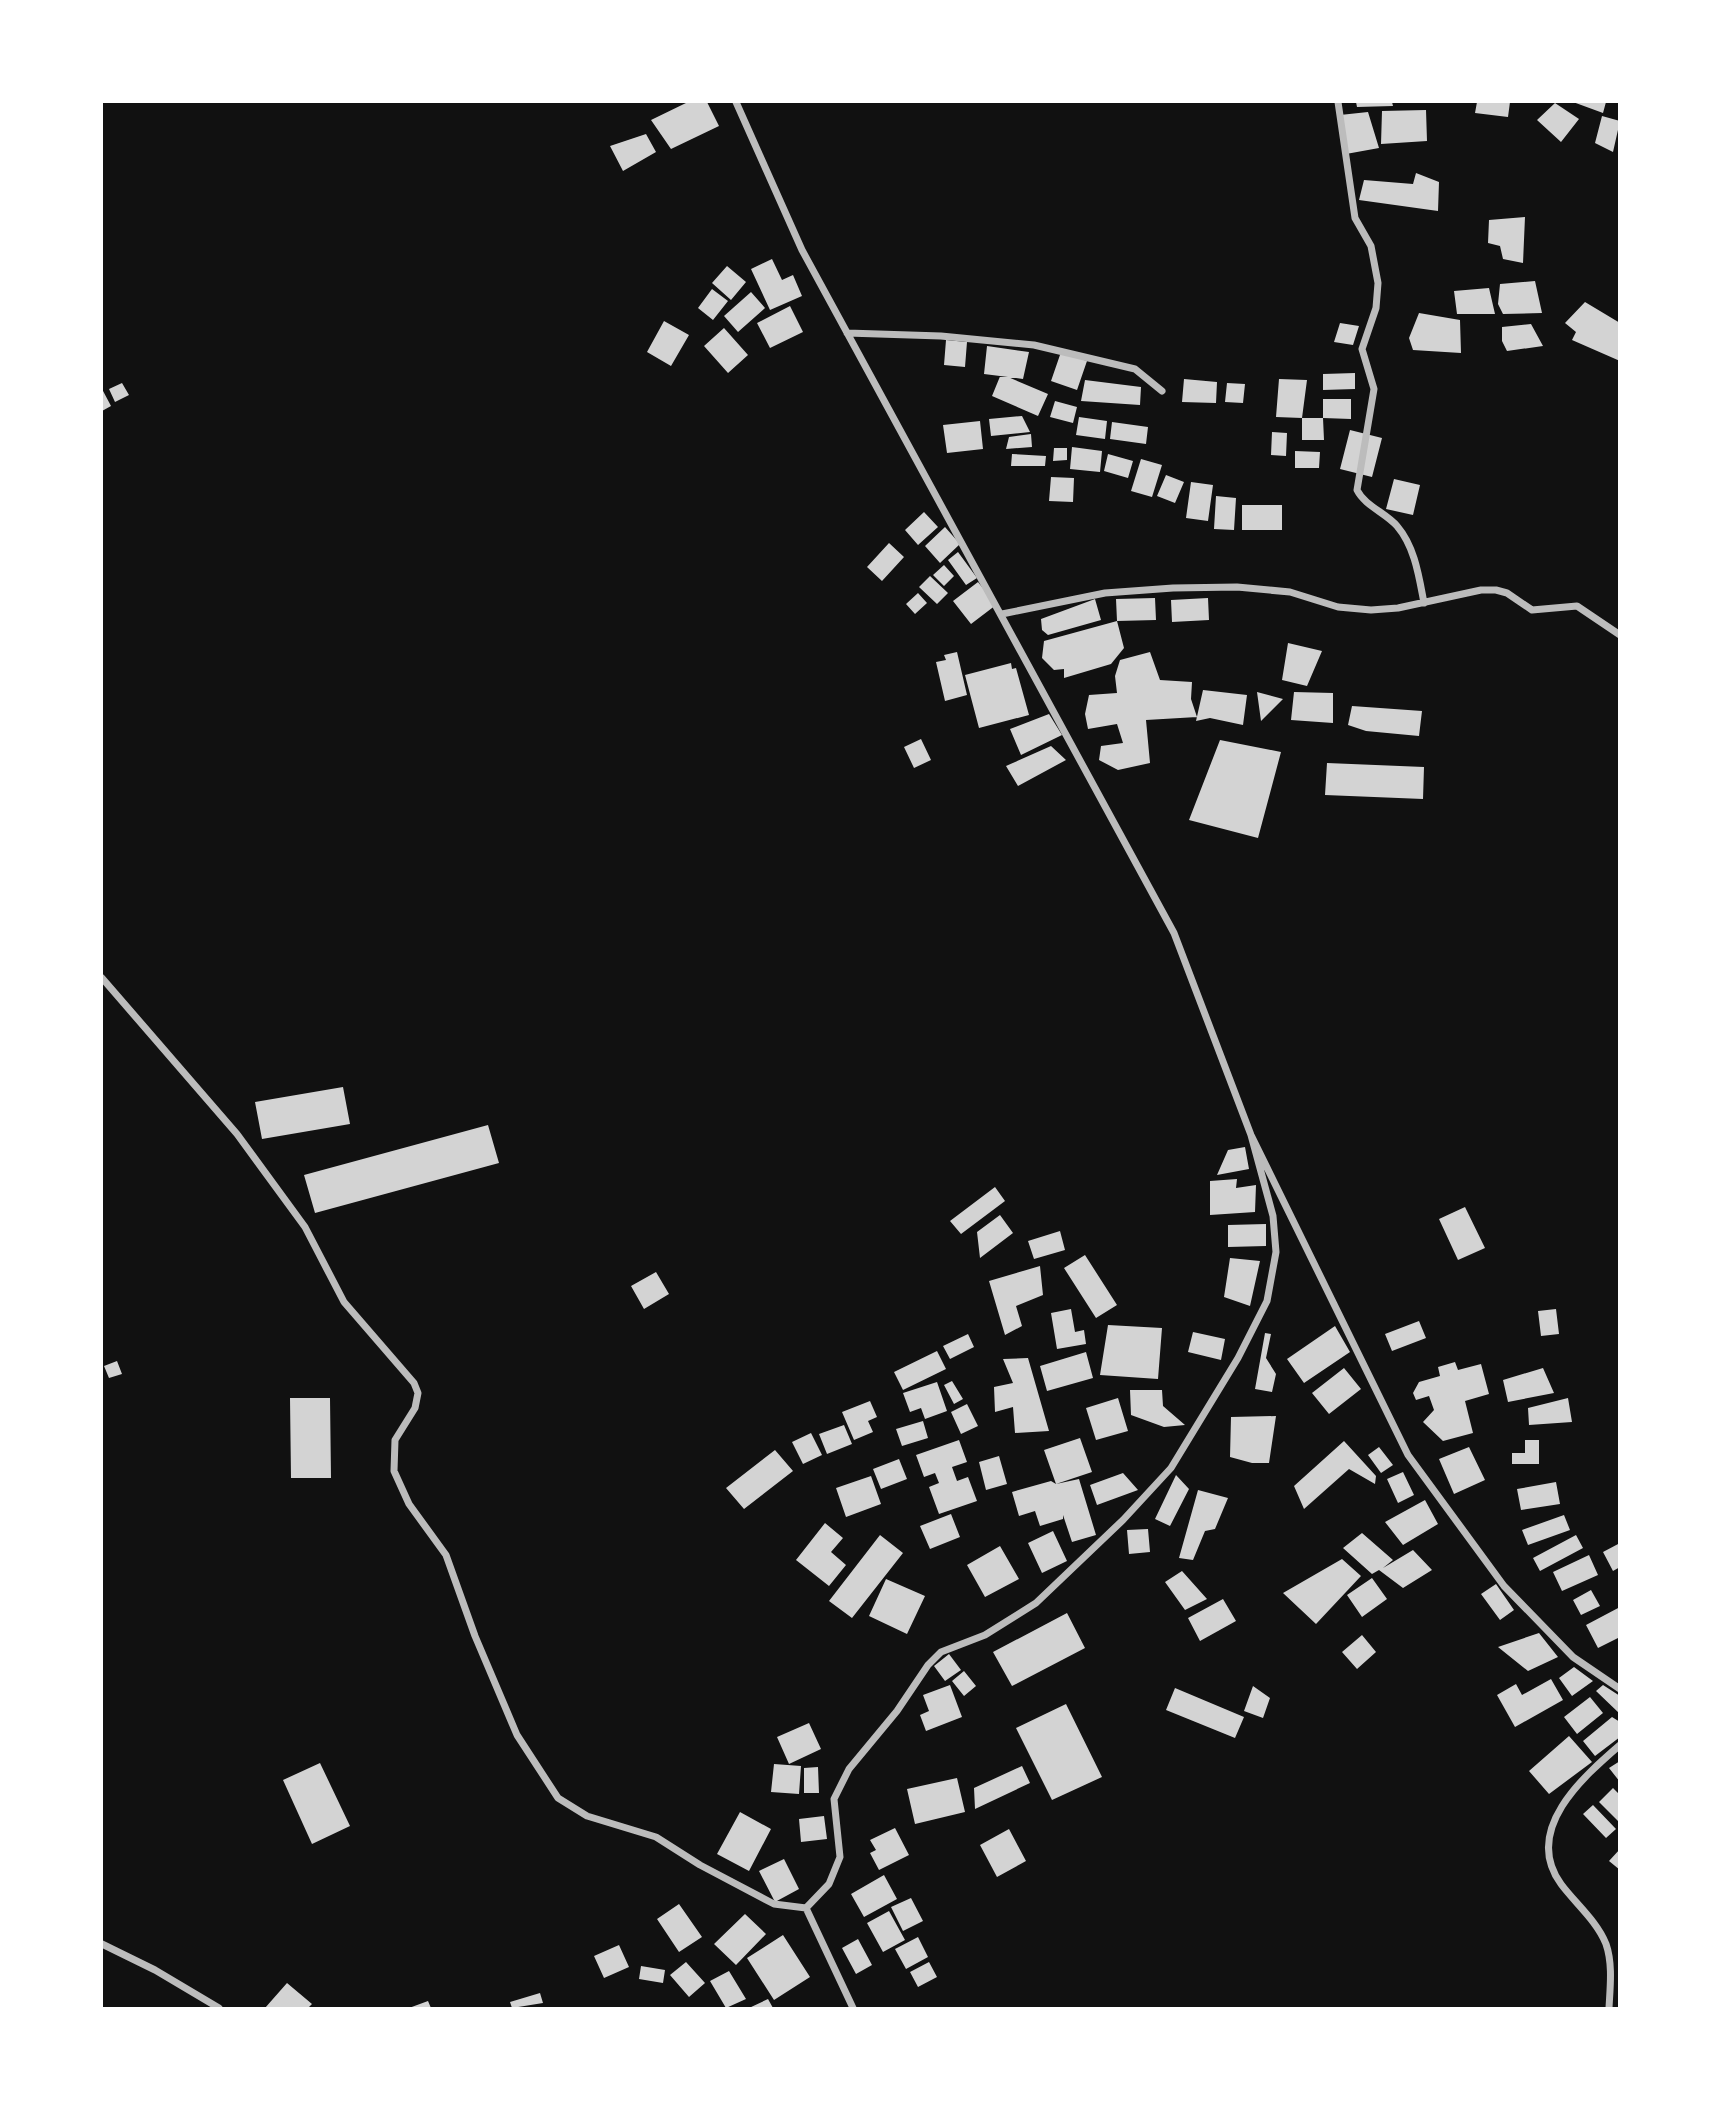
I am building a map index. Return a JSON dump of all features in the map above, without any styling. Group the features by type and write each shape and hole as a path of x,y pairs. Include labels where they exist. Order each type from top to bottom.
{"street":[{"path":"736,102 802,250 1174,933 1251,1135 1408,1455 1504,1586 1573,1657 1619,1689"},
{"path":"1338,102 1355,218 1374,254 1379,294 1362,349 1374,388 1357,490 1360,497 1397,526 1407,541 1416,564 1424,603"},
{"path":"847,333 941,336 1034,345 1135,369 1162,391"},
{"path":"1002,614 1105,593 1173,588 1237,587 1290,592 1338,607 1371,610 1424,603 1481,590 1496,590 1507,593 1532,610 1577,606 1590,612 1619,635"},
{"path":"102,978 237,1134 305,1227 344,1302 414,1383 418,1394 415,1408 395,1440 394,1471 409,1504 446,1555 475,1636 517,1735 558,1798 587,1816 656,1837 700,1865 774,1904 806,1908"},
{"path":"806,1908 829,1884 840,1857 834,1799 849,1769 897,1712 928,1665 941,1652 1004,1625 1070,1573 1171,1468 1214,1399 1267,1301 1276,1252 1273,1216 1251,1135"},
{"path":"1609,2008 1610,1970 1606,1945 1594,1925 1559,1881 1551,1861 1549,1844 1552,1821 1579,1780 1619,1745"},
{"path":"806,1908 850,2007"},
{"path":"102,1944 155,1970 219,2008"}],"building":[{"path":"688,102 707,102 719,126 671,149 651,120"},
{"path":"1356,102 1392,102 1393,106 1357,107"},
{"path":"1477,102 1510,102 1508,117 1475,113"},
{"path":"1573,102 1606,102 1603,113"},
{"path":"1555,103 1579,119 1561,142 1537,120"},
{"path":"1426,110 1427,141 1381,144 1382,111"},
{"path":"1368,112 1379,148 1346,154 1340,115"},
{"path":"1602,116 1620,121 1613,152 1595,143"},
{"path":"646,134 656,152 623,171 610,146"},
{"path":"1416,173 1439,182 1438,211 1359,200 1364,180 1413,184"},
{"path":"1525,217 1523,263 1503,259 1500,246 1488,243 1489,220"},
{"path":"772,259 782,280 793,275 802,296 770,310 751,269"},
{"path":"727,266 746,282 731,300 712,283"},
{"path":"1535,281 1542,313 1503,314 1498,304 1500,284"},
{"path":"1489,288 1495,314 1457,314 1454,291"},
{"path":"712,289 728,301 713,320 698,308"},
{"path":"751,292 765,308 738,332 724,316"},
{"path":"1585,302 1620,323 1620,361 1572,340 1576,332 1565,323"},
{"path":"790,306 803,332 770,348 757,323"},
{"path":"1419,313 1460,320 1461,353 1413,350 1409,338"},
{"path":"664,321 689,335 671,366 647,352"},
{"path":"1340,323 1359,326 1353,345 1334,342"},
{"path":"1531,324 1543,346 1507,351 1502,341 1502,327"},
{"path":"724,328 748,355 728,373 704,346"},
{"path":"946,340 967,342 965,367 944,365"},
{"path":"987,346 1029,352 1023,379 984,374"},
{"path":"1061,352 1087,361 1077,390 1051,381"},
{"path":"1355,373 1355,389 1323,390 1323,374"},
{"path":"1001,374 1048,394 1038,416 992,396"},
{"path":"1184,379 1217,382 1216,403 1182,402"},
{"path":"1279,379 1307,380 1302,418 1276,417"},
{"path":"1085,380 1141,387 1140,405 1081,401"},
{"path":"122,383 129,395 115,402 109,389"},
{"path":"1227,383 1245,384 1243,403 1225,402"},
{"path":"102,389 111,406 102,411"},
{"path":"1323,399 1351,399 1351,419 1323,418"},
{"path":"1055,401 1077,407 1073,423 1050,417"},
{"path":"1022,416 1030,432 991,436 989,419"},
{"path":"1079,417 1107,421 1105,439 1076,435"},
{"path":"1302,418 1323,418 1324,440 1302,440"},
{"path":"980,421 983,449 947,453 943,425"},
{"path":"1112,422 1148,427 1146,444 1110,439"},
{"path":"1350,430 1382,438 1372,477 1340,469"},
{"path":"1272,432 1287,433 1286,456 1271,455"},
{"path":"1031,434 1032,447 1006,449 1009,437"},
{"path":"1072,447 1102,451 1100,472 1070,469"},
{"path":"1054,448 1067,448 1067,460 1053,461"},
{"path":"1295,451 1320,452 1319,468 1295,468"},
{"path":"1012,454 1046,456 1045,466 1011,466"},
{"path":"1108,454 1133,461 1128,478 1104,471"},
{"path":"1141,459 1162,465 1152,497 1131,491"},
{"path":"1166,475 1184,482 1175,503 1157,496"},
{"path":"1051,477 1074,478 1073,502 1049,501"},
{"path":"1394,479 1420,485 1413,515 1386,509"},
{"path":"1191,482 1213,485 1208,521 1186,518"},
{"path":"1216,496 1236,498 1234,530 1214,529"},
{"path":"1242,505 1282,505 1282,530 1242,530"},
{"path":"924,512 938,527 918,545 905,530"},
{"path":"945,527 960,544 940,563 925,546"},
{"path":"889,543 904,557 882,581 867,567"},
{"path":"958,552 977,578 966,585 948,560"},
{"path":"944,565 954,576 944,586 933,575"},
{"path":"930,576 948,593 937,604 919,587"},
{"path":"978,582 996,605 971,624 953,601"},
{"path":"918,593 927,603 915,614 906,604"},
{"path":"1155,598 1156,620 1117,621 1116,599"},
{"path":"1208,598 1209,620 1172,622 1171,600"},
{"path":"1095,599 1101,620 1048,635 1042,630 1041,619"},
{"path":"1117,621 1124,648 1111,664 1064,678 1064,669 1054,670 1042,658 1044,641"},
{"path":"1288,643 1322,651 1307,686 1282,680"},
{"path":"957,652 967,695 945,701 936,662 946,660 944,655"},
{"path":"1150,652 1160,680 1192,682 1191,699 1197,717 1146,720 1150,763 1118,770 1099,760 1101,746 1123,743 1117,724 1088,729 1085,714 1089,695 1117,693 1115,676 1120,660"},
{"path":"1011,663 1012,669 1016,668 1029,715 979,728 965,675"},
{"path":"1203,690 1247,695 1243,725 1210,718 1196,721"},
{"path":"1257,692 1283,699 1261,721"},
{"path":"1294,692 1333,693 1333,723 1291,720"},
{"path":"1352,706 1422,711 1419,736 1366,731 1348,725"},
{"path":"1049,714 1062,735 1021,755 1010,729"},
{"path":"921,739 931,760 914,768 904,747"},
{"path":"1220,740 1281,752 1258,838 1189,820"},
{"path":"1051,746 1066,760 1018,786 1006,766"},
{"path":"1327,763 1424,767 1423,799 1325,795"},
{"path":"343,1087 350,1124 262,1139 255,1102"},
{"path":"488,1125 499,1163 315,1213 304,1175"},
{"path":"1245,1147 1249,1169 1217,1175 1228,1150"},
{"path":"1237,1179 1236,1188 1256,1185 1255,1212 1210,1215 1210,1181"},
{"path":"995,1187 1005,1201 961,1234 950,1221"},
{"path":"1465,1207 1485,1248 1458,1260 1439,1219"},
{"path":"1000,1215 1013,1233 980,1258 977,1232"},
{"path":"1266,1224 1266,1246 1228,1247 1228,1225"},
{"path":"1060,1231 1065,1250 1034,1259 1028,1241"},
{"path":"1085,1255 1117,1305 1096,1318 1064,1268"},
{"path":"1230,1258 1260,1261 1250,1306 1224,1297"},
{"path":"1040,1266 1043,1295 1016,1306 1022,1326 1005,1335 989,1281"},
{"path":"656,1272 669,1294 644,1309 631,1286"},
{"path":"1071,1309 1075,1332 1084,1330 1086,1344 1057,1349 1051,1313"},
{"path":"1556,1309 1559,1334 1541,1336 1538,1311"},
{"path":"1419,1321 1426,1338 1392,1351 1385,1334"},
{"path":"1108,1325 1162,1328 1158,1379 1100,1375"},
{"path":"1335,1326 1350,1352 1304,1383 1287,1359"},
{"path":"1193,1332 1225,1339 1221,1360 1188,1352"},
{"path":"1265,1333 1271,1334 1266,1358 1276,1374 1272,1392 1255,1389"},
{"path":"968,1334 974,1347 950,1359 943,1346"},
{"path":"937,1351 946,1369 903,1390 894,1372"},
{"path":"1086,1352 1093,1378 1047,1391 1040,1366"},
{"path":"1028,1358 1049,1431 1015,1433 1013,1407 995,1412 994,1387 1013,1383 1003,1359"},
{"path":"117,1361 122,1374 109,1378 104,1366"},
{"path":"1455,1362 1458,1370 1481,1364 1489,1394 1465,1401 1473,1433 1443,1441 1423,1422 1434,1410 1429,1396 1416,1400 1413,1393 1419,1382 1440,1376 1438,1367"},
{"path":"1344,1368 1361,1389 1329,1414 1312,1393"},
{"path":"1543,1368 1554,1393 1508,1402 1503,1380"},
{"path":"952,1381 963,1399 954,1404 944,1385"},
{"path":"937,1382 947,1411 925,1419 921,1408 910,1412 903,1393"},
{"path":"1130,1390 1162,1390 1163,1406 1185,1425 1164,1427 1131,1415"},
{"path":"290,1398 330,1398 331,1478 291,1478"},
{"path":"1118,1398 1128,1431 1096,1440 1086,1408"},
{"path":"1568,1398 1572,1422 1529,1425 1528,1408"},
{"path":"870,1401 877,1417 868,1421 873,1432 854,1440 842,1412"},
{"path":"967,1404 978,1426 961,1434 951,1412"},
{"path":"1276,1416 1269,1463 1252,1463 1230,1457 1231,1417"},
{"path":"923,1421 928,1438 902,1446 896,1429"},
{"path":"844,1425 852,1444 827,1454 819,1434"},
{"path":"811,1433 822,1455 803,1464 792,1442"},
{"path":"1080,1438 1092,1472 1056,1484 1044,1450"},
{"path":"959,1440 967,1462 952,1467 957,1481 968,1477 977,1501 939,1514 929,1487 939,1483 935,1473 924,1477 916,1455"},
{"path":"1525,1440 1539,1440 1539,1464 1512,1464 1512,1453 1525,1453"},
{"path":"1344,1441 1376,1476 1375,1484 1349,1469 1304,1509 1294,1486"},
{"path":"1379,1447 1393,1465 1381,1473 1368,1455"},
{"path":"1469,1447 1485,1480 1454,1494 1439,1459"},
{"path":"775,1450 793,1471 744,1509 726,1488"},
{"path":"999,1456 1007,1484 986,1490 979,1462"},
{"path":"899,1459 907,1479 881,1489 873,1469"},
{"path":"1403,1472 1414,1495 1398,1503 1387,1479"},
{"path":"1123,1473 1138,1490 1097,1505 1090,1485"},
{"path":"1176,1475 1189,1489 1170,1526 1155,1519"},
{"path":"871,1476 881,1504 846,1517 836,1488"},
{"path":"1079,1479 1096,1535 1072,1542 1063,1515 1063,1519 1040,1526 1035,1511 1019,1516 1012,1492 1051,1481 1056,1484"},
{"path":"1556,1482 1560,1504 1521,1510 1517,1489"},
{"path":"1198,1490 1228,1498 1215,1529 1205,1531 1193,1560 1179,1558"},
{"path":"1425,1500 1438,1524 1403,1545 1385,1522"},
{"path":"951,1514 960,1537 930,1549 920,1526"},
{"path":"1564,1515 1570,1530 1528,1545 1522,1530"},
{"path":"825,1523 843,1538 831,1552 846,1565 829,1586 796,1560"},
{"path":"1148,1529 1150,1552 1129,1554 1127,1530"},
{"path":"1053,1531 1067,1561 1042,1573 1028,1543"},
{"path":"1362,1533 1393,1560 1383,1568 1413,1550 1432,1570 1403,1588 1379,1570 1372,1574 1343,1548"},
{"path":"880,1535 903,1553 852,1618 829,1601"},
{"path":"1576,1535 1583,1548 1540,1571 1533,1558"},
{"path":"1620,1543 1620,1567 1613,1571 1603,1552"},
{"path":"1000,1546 1019,1579 985,1597 967,1565"},
{"path":"1589,1555 1598,1575 1562,1591 1553,1572"},
{"path":"1342,1559 1361,1576 1316,1624 1283,1593"},
{"path":"1182,1571 1207,1599 1185,1610 1165,1582"},
{"path":"1372,1578 1387,1599 1362,1617 1347,1595"},
{"path":"886,1579 925,1596 907,1634 869,1616"},
{"path":"1496,1584 1514,1610 1500,1620 1481,1594"},
{"path":"1591,1590 1600,1606 1581,1615 1573,1600"},
{"path":"1223,1599 1236,1621 1200,1641 1188,1618"},
{"path":"1620,1607 1620,1637 1598,1648 1586,1625"},
{"path":"1067,1613 1085,1648 1012,1686 993,1652"},
{"path":"1539,1633 1558,1657 1528,1671 1498,1647"},
{"path":"1362,1635 1376,1652 1357,1669 1342,1652"},
{"path":"949,1654 961,1670 945,1681 934,1666"},
{"path":"1574,1667 1593,1681 1572,1696 1559,1678"},
{"path":"964,1671 976,1686 964,1696 952,1681"},
{"path":"1551,1679 1563,1700 1515,1727 1497,1695 1516,1684 1522,1695"},
{"path":"950,1685 962,1717 926,1731 920,1715 929,1711 923,1695"},
{"path":"1603,1685 1620,1696 1620,1714 1596,1691"},
{"path":"1253,1686 1270,1698 1263,1718 1244,1711"},
{"path":"1175,1688 1244,1717 1235,1738 1166,1710"},
{"path":"1590,1697 1603,1713 1577,1734 1564,1717"},
{"path":"1066,1704 1102,1777 1052,1800 1016,1728"},
{"path":"1612,1717 1620,1722 1620,1737 1595,1756 1583,1741"},
{"path":"809,1723 821,1749 789,1764 777,1737"},
{"path":"1569,1736 1592,1762 1549,1794 1529,1771"},
{"path":"1620,1761 1620,1782 1609,1768"},
{"path":"320,1763 350,1826 312,1844 283,1780"},
{"path":"774,1764 801,1766 799,1794 771,1792"},
{"path":"1022,1766 1030,1783 975,1809 974,1788"},
{"path":"818,1767 819,1793 804,1793 804,1768"},
{"path":"957,1778 965,1812 915,1824 907,1789"},
{"path":"1613,1788 1620,1795 1620,1823 1599,1802"},
{"path":"1593,1805 1616,1829 1606,1838 1583,1814"},
{"path":"740,1812 771,1829 749,1871 717,1854"},
{"path":"824,1816 827,1839 801,1842 799,1819"},
{"path":"895,1828 909,1855 879,1870 870,1853 876,1850 870,1840"},
{"path":"1009,1829 1026,1861 997,1877 980,1845"},
{"path":"1620,1849 1620,1870 1609,1861"},
{"path":"784,1859 799,1889 775,1902 759,1871"},
{"path":"884,1875 897,1899 864,1917 851,1894"},
{"path":"911,1898 923,1921 903,1931 891,1907"},
{"path":"679,1904 702,1937 679,1952 657,1919"},
{"path":"889,1911 905,1940 883,1952 867,1923"},
{"path":"745,1914 766,1934 736,1965 714,1944"},
{"path":"783,1935 810,1977 774,2000 747,1958"},
{"path":"918,1937 928,1957 906,1969 895,1949"},
{"path":"858,1939 872,1965 856,1974 842,1948"},
{"path":"619,1945 629,1967 604,1978 594,1956"},
{"path":"686,1962 705,1983 689,1997 670,1975"},
{"path":"929,1962 937,1977 918,1987 910,1972"},
{"path":"641,1966 665,1970 663,1983 639,1979"},
{"path":"729,1971 746,1999 726,2008 710,1981"},
{"path":"287,1983 312,2004 308,2008 265,2008"},
{"path":"540,1993 543,2003 512,2008 510,2002"},
{"path":"768,1999 773,2008 749,2008"},
{"path":"428,2001 431,2008 409,2008"}]}
